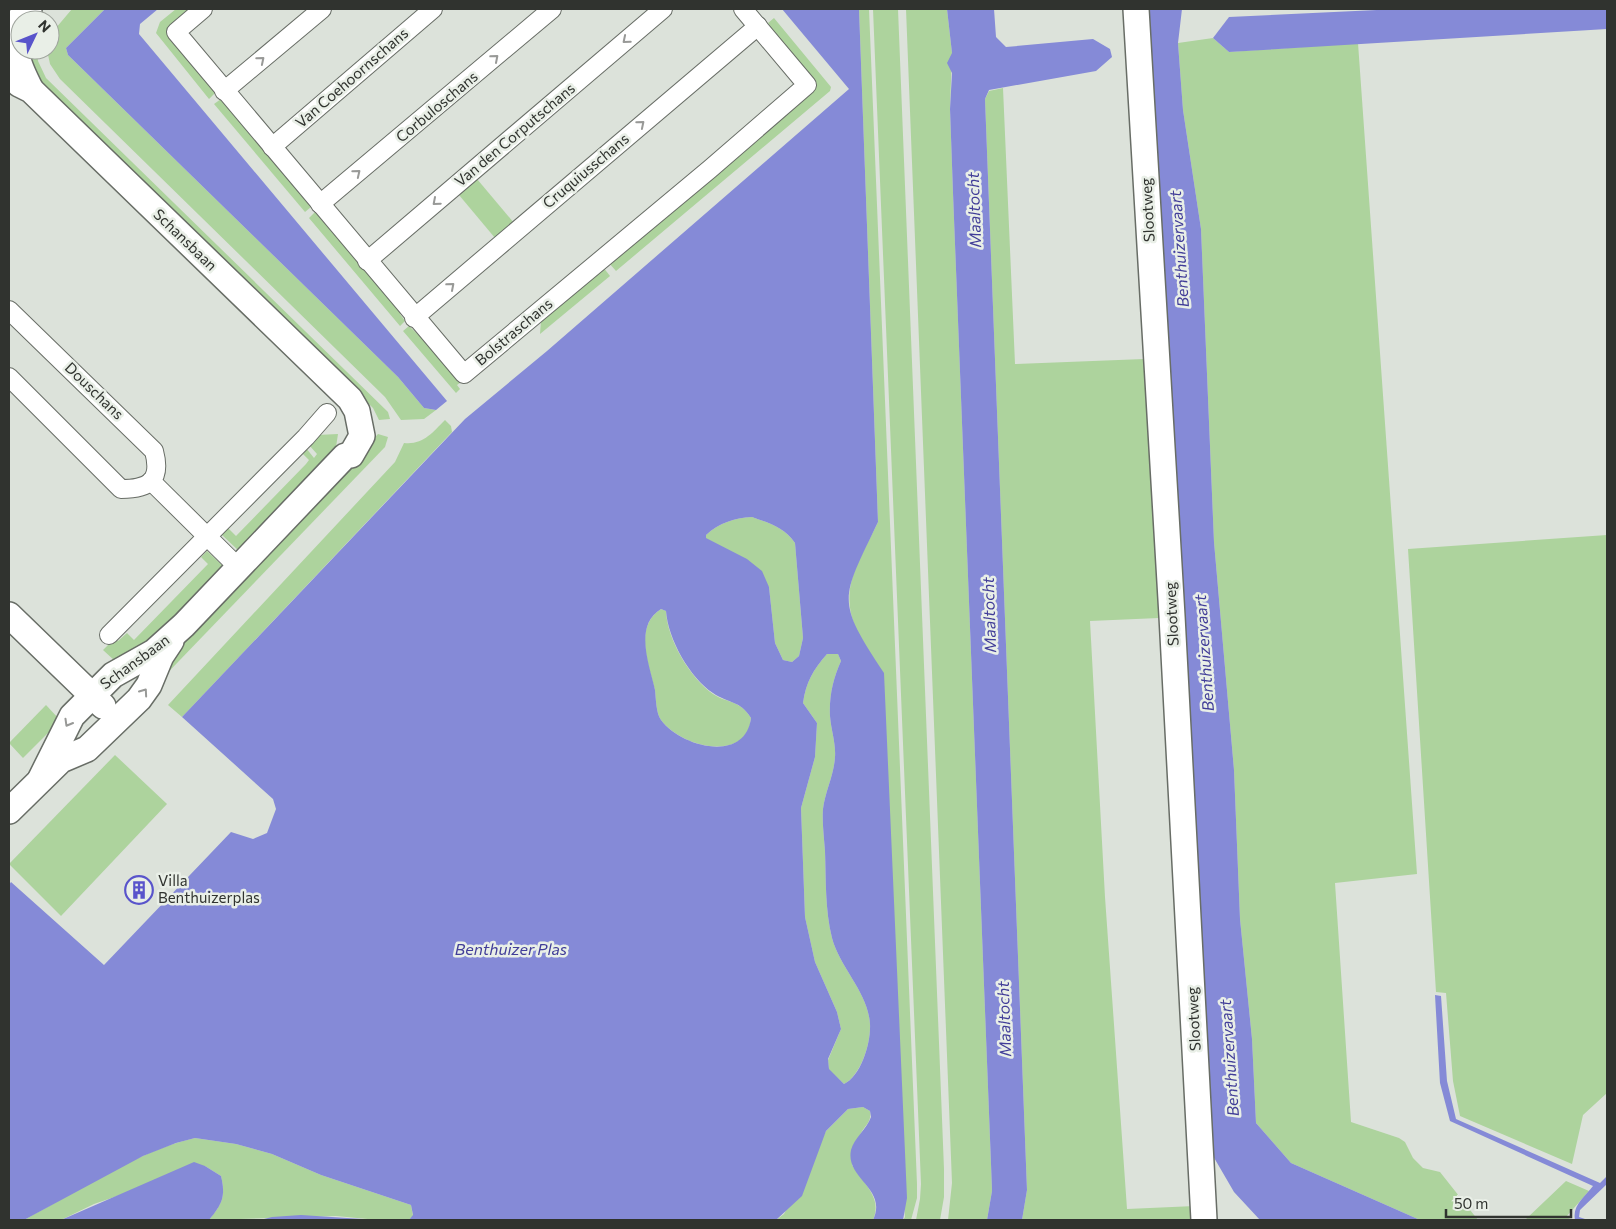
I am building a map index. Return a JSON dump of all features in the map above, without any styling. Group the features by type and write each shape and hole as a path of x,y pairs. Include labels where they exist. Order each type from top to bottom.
{"street":[{"path":"9,30 31,9"},
{"name":"Bolstraschans","path":"203,9 176,32 414,318 464,374 807,85 758,26"},
{"path":"224,91 322,9"},
{"name":"Van Coehoornschans","path":"272,148 433,9"},
{"name":"Corbuloschans","path":"320,204 552,9"},
{"name":"Van den Corputschans","path":"367,260 663,9"},
{"path":"743,9 758,26"},
{"name":"Slootweg","path":"1136,9 1172,616 1204,1220"},
{"name":"Cruquiusschans","path":"414,318 758,26"},
{"name":"Schansbaan","path":"17,60 31,90"},
{"name":"Schansbaan","path":"9,72 19,84 31,90 350,399 357,411 362,436 351,454 345,456 184,624 154,652 113,675 72,716 41,778"},
{"name":"Douschans","path":"9,310 154,451 158,466 152,481"},
{"path":"9,377 121,489 139,489 152,481 239,568"},
{"path":"109,635 306,437 327,413"},
{"path":"9,615 118,720"},
{"name":"Schansbaan","path":"9,811 61,760 87,749 139,699 149,685 160,656 184,624"}],"green space":[{"path":"72,9 105,9 66,48 68,55 398,377 424,408 436,410 424,419 401,420 385,397 60,79 49,60 60,60 60,23"},
{"path":"176,9 193,9 174,24 215,93 209,99 156,33 160,22"},
{"path":"859,9 869,9 917,1184 917,1198 911,1220 903,1220 905,1217 859,635 852,619 850,604 850,590 853,577 878,522"},
{"path":"873,9 898,9 944,1169 944,1197 940,1220 916,1220 921,1184"},
{"path":"906,9 947,9 952,53 950,109 992,1191 987,1220 948,1220 952,1183"},
{"path":"774,18 831,87 830,91 616,271 609,263 811,93 768,23"},
{"path":"1213,38 1229,52 1358,43 1417,874 1335,883 1351,1122 1399,1138 1405,1142 1413,1158 1423,1168 1440,1172 1478,1220 1420,1220 1291,1163 1256,1123 1252,1039 1240,919 1234,770 1214,542 1201,229 1183,110 1178,43"},
{"path":"28,60 38,60 46,78 388,412 390,419 379,420 373,408 33,80"},
{"path":"1003,88 1015,364 1144,359 1159,618 1090,621 1105,897 1127,1209 1195,1206 1195,1220 1022,1220 1027,1190 985,99 989,91"},
{"path":"221,99 306,197 311,207 305,212 214,104"},
{"path":"477,179 514,223 495,238 459,195"},
{"path":"315,212 324,219 401,311 400,314 405,321 400,326 309,218"},
{"path":"603,267 610,276 540,334 541,321"},
{"path":"409,326 465,379 457,385 460,389 456,393 403,331"},
{"path":"445,420 451,426 452,432 182,717 168,705 395,462 404,443 422,440"},
{"path":"338,434 336,447 330,460 240,552 222,535 228,528 236,536 306,464 309,460 302,453 306,448 314,458 317,454 309,445 317,435"},
{"path":"378,434 388,437 385,447 152,689 165,658"},
{"path":"752,517 786,533 795,543 803,638 799,656 792,662 783,660 775,643 769,587 706,539 706,535 722,524"},
{"path":"1607,535 1607,1093 1583,1115 1572,1164 1460,1116 1453,1081 1446,993 1436,992 1408,549"},
{"path":"207,551 225,568 146,646 130,651 115,661 103,650 115,638 118,641 127,633 134,640 208,564 201,557"},
{"path":"661,609 666,611 667,622 681,657 696,678 713,694 743,708 751,718 748,732 740,740 729,745 717,747 704,745 679,736 659,717 645,647 645,636 647,626 652,617"},
{"path":"827,654 838,654 841,661 831,695 830,716 835,757 823,809 828,917 836,949 864,1001 870,1024 869,1040 864,1058 855,1074 844,1084 829,1070 828,1060 841,1029 837,1012 815,962 805,917 801,808 815,757 817,723 803,703 811,677"},
{"path":"46,705 59,719 51,730 23,758 9,743"},
{"path":"115,755 167,804 61,916 9,864"},
{"path":"863,1107 870,1111 870,1118 858,1140 852,1165 874,1198 875,1212 873,1220 776,1220 784,1214 826,1131 848,1109"},
{"path":"195,1138 236,1144 272,1154 321,1175 411,1205 413,1216 409,1220 378,1220 336,1216 209,1220 220,1205 223,1189 221,1176 205,1166 94,1204 61,1220 24,1220 129,1162 173,1144"},
{"path":"1566,1181 1589,1191 1566,1217 1573,1220 1525,1220"}],"water":[{"path":"105,9 158,9 140,24 139,34 447,401 436,410 424,408 398,377 68,55 66,48"},
{"name":"Benthuizer Plas","path":"782,9 859,9 878,522 856,568 849,599 851,613 857,629 884,673 907,1198 903,1220 873,1220 876,1209 875,1200 871,1191 854,1169 851,1160 851,1150 871,1117 870,1111 863,1107 848,1109 826,1131 802,1196 776,1220 409,1220 413,1215 411,1205 321,1175 272,1154 236,1144 195,1138 143,1156 24,1220 9,1220 9,885 11,882 104,965 231,832 253,839 267,833 276,809 273,799 182,717 465,419 547,351 849,89","holes":["752,517 786,533 795,543 803,638 799,656 792,662 783,660 775,643 769,587 762,571 747,559 706,538 706,535 722,524","661,609 666,611 671,634 682,657 696,678 713,693 738,705 747,712 751,718 746,732 737,742 725,746 697,743 683,738 670,730 661,720 657,710 655,690 647,658 645,636 652,616","827,654 838,654 841,661 831,695 830,716 835,757 823,809 828,917 836,949 864,1001 870,1024 869,1040 864,1058 855,1074 844,1084 829,1069 828,1059 841,1029 837,1012 815,962 805,917 801,808 815,757 817,723 803,703 808,682"]},
{"name":"Maaltocht","path":"947,9 994,9 996,37 1006,47 1093,39 1110,49 1112,57 1096,71 989,90 985,99 1027,1190 1022,1220 987,1220 992,1191 953,193 950,109 952,73 947,63 952,53"},
{"name":"Benthuizervaart","path":"1145,9 1182,9 1178,43 1183,110 1201,229 1214,542 1234,770 1240,919 1252,1039 1256,1123 1291,1163 1420,1220 1260,1220 1234,1192 1209,1149"},
{"path":"1398,9 1607,9 1607,29 1229,52 1213,38 1229,17"},
{"path":"1435,995 1441,996 1447,1081 1456,1119 1600,1183 1607,1176 1607,1184 1580,1210 1579,1217 1588,1220 1575,1220 1575,1210 1593,1186 1450,1121 1440,1083"},
{"path":"194,1162 205,1166 221,1176 222,1200 209,1220 61,1220"},
{"path":"301,1215 378,1220 260,1220 272,1217"}],"place":[{"name":"Villa Benthuizerplas","path":"139,890"}]}
